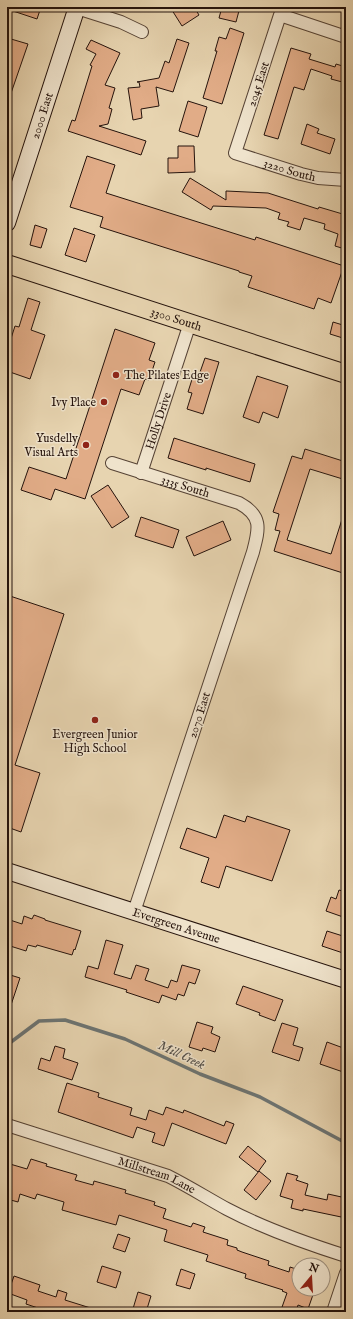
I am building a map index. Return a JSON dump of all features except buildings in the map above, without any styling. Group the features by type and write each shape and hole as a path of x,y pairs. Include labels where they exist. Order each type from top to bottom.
{"main road":[{"name":"3300 South","path":"7,264 346,374"}],"street":[{"path":"77,8 121,22 142,32"},
{"name":"2000 East","path":"7,223 77,8"},
{"name":"2045 East","path":"235,153 280,15 346,37"},
{"name":"3220 South","path":"235,153 301,174 318,178 346,180"},
{"name":"Holly Drive","path":"141,472 190,323"},
{"name":"3335 South","path":"112,463 239,503 248,508 256,516"},
{"name":"2070 East","path":"134,912 258,536 256,516"},
{"name":"Evergreen Avenue","path":"7,872 346,980"},
{"name":"Millstream Lane","path":"7,1125 168,1176 226,1209 272,1230 299,1241 346,1256"},
{"path":"333,1312 346,1273"}],"waterway":[{"name":"Mill Creek","path":"7,1045 39,1021 65,1020 125,1039 200,1074 260,1097 346,1143"}],"place":[{"name":"The Pilates Edge","path":"116,375"},
{"name":"Ivy Place","path":"104,402"},
{"name":"Yusdelly Visual Arts","path":"86,445"},
{"name":"Evergreen Junior High School","path":"95,720"}]}
